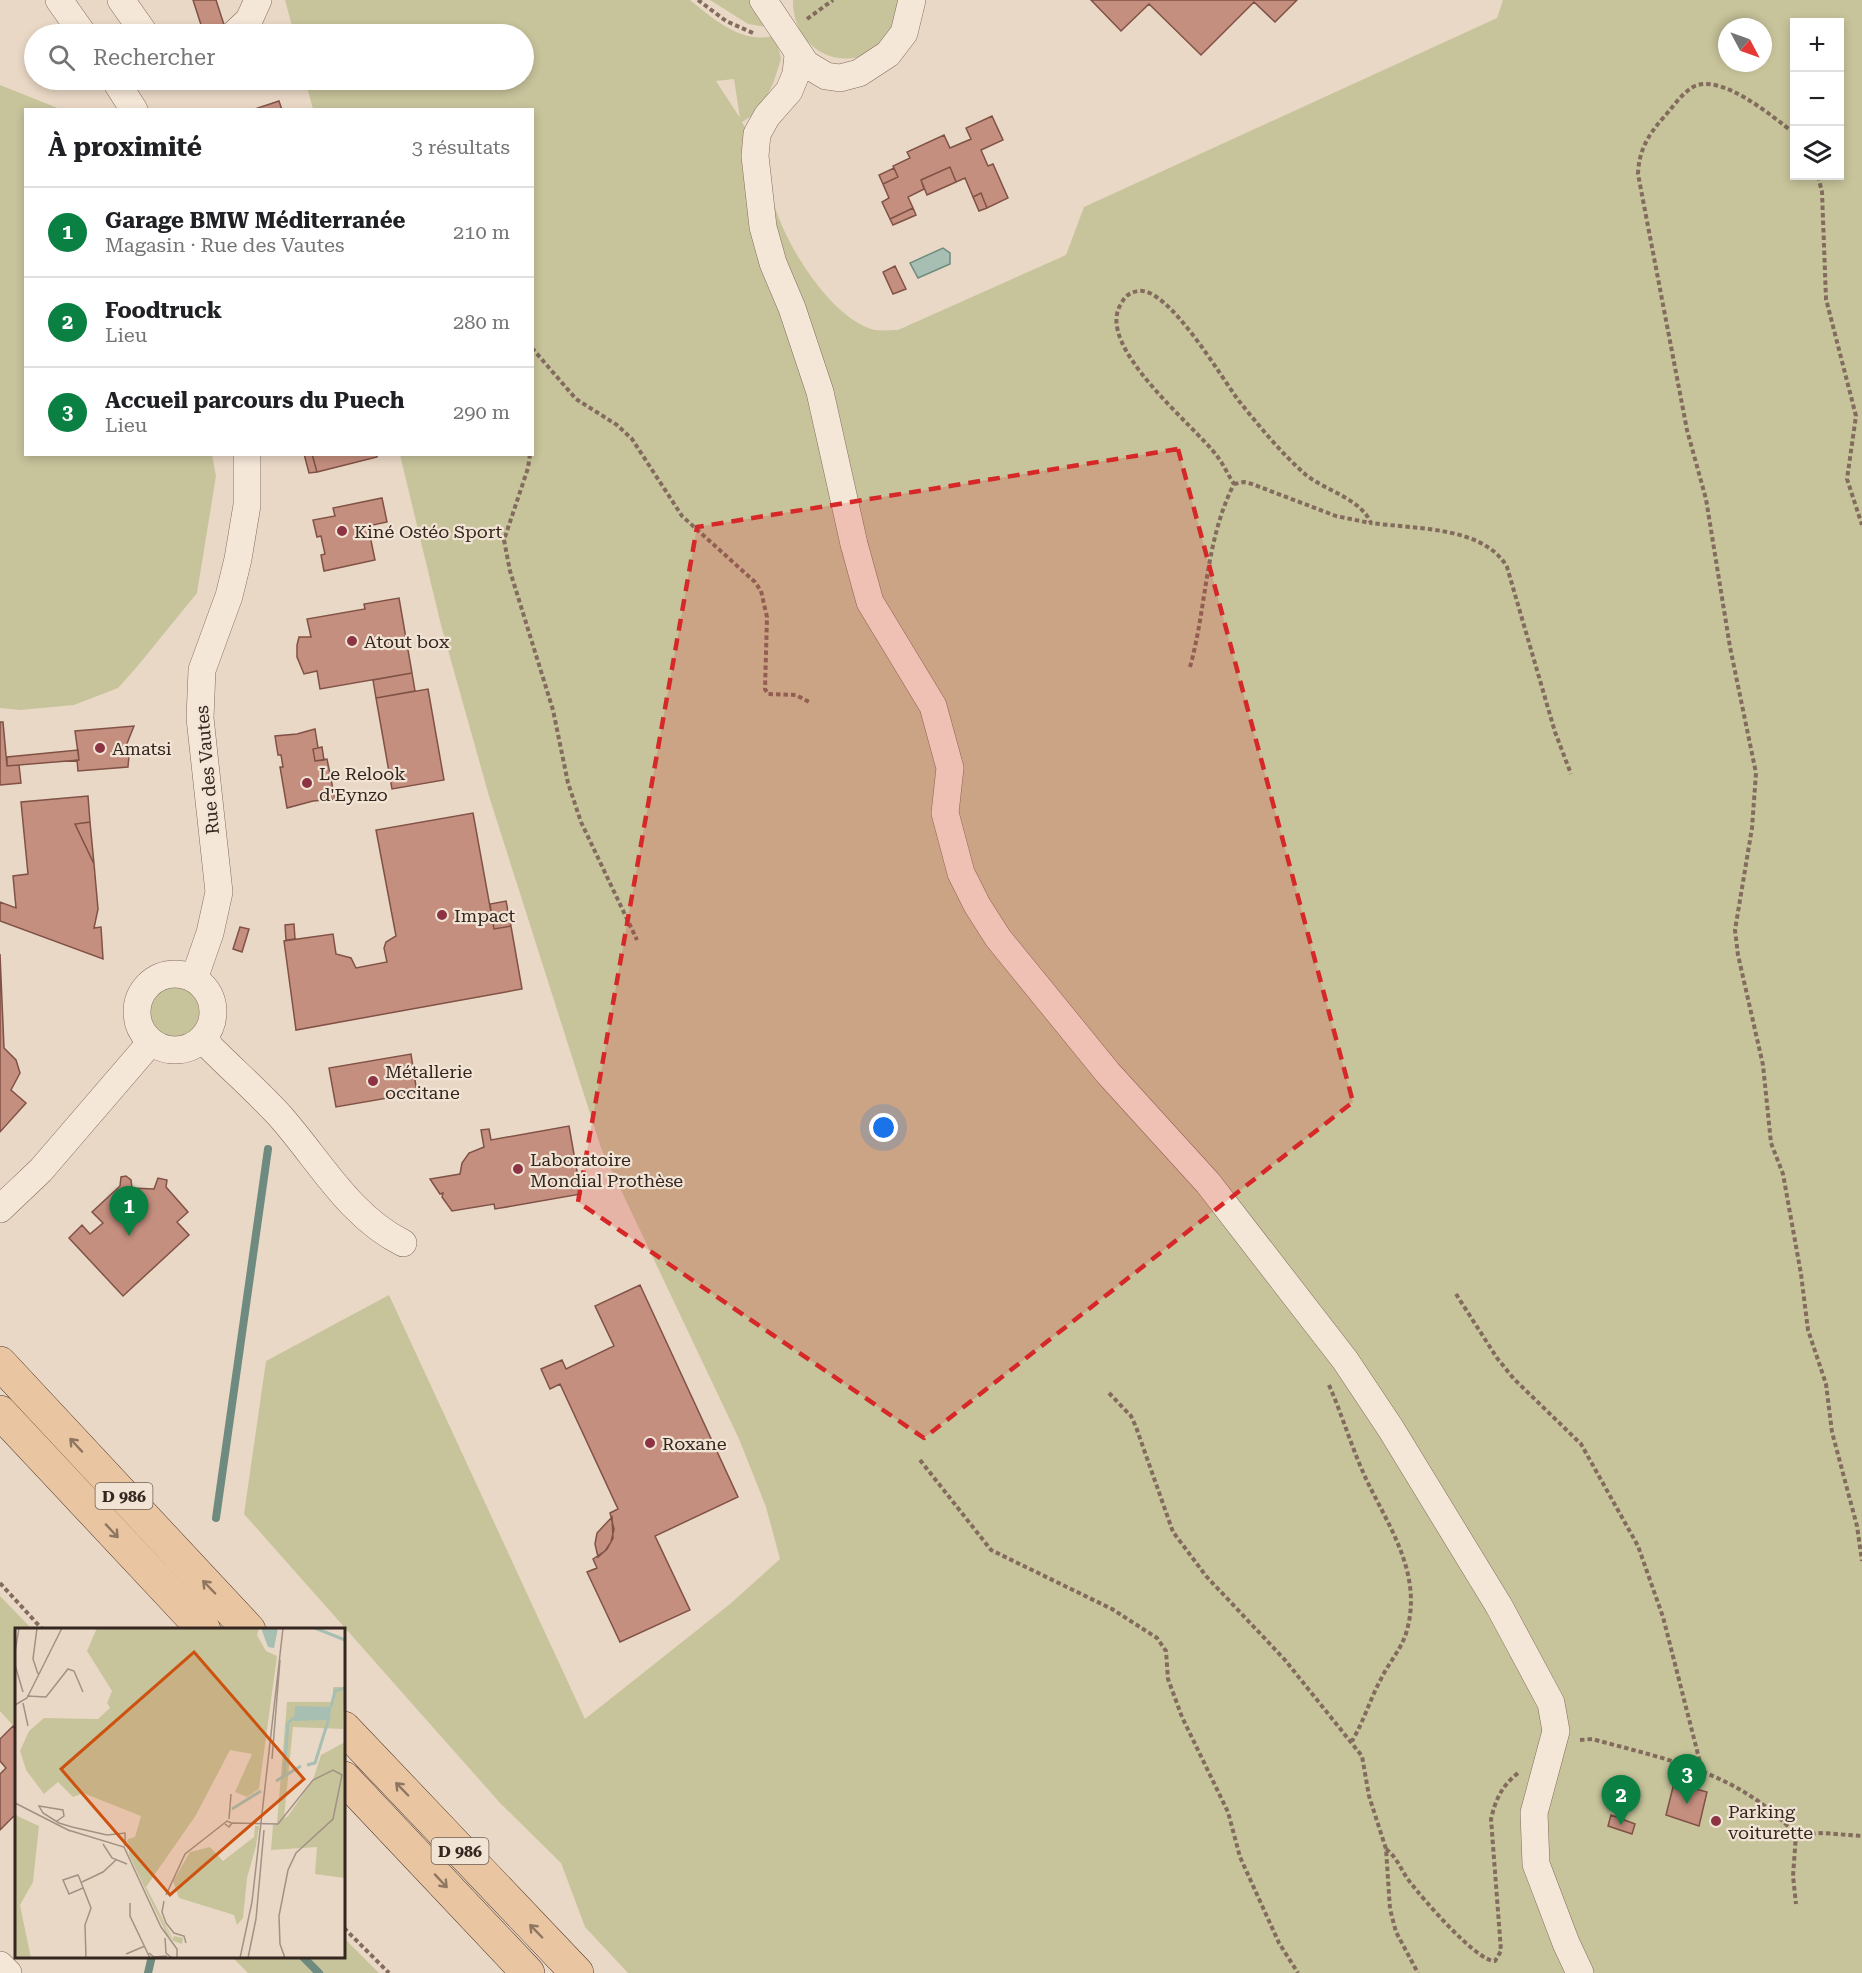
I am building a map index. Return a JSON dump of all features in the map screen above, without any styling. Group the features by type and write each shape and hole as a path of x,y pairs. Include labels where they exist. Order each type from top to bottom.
{"main road":[{"name":"D 986","path":"0,1363 248,1628"},
{"name":"D 986","path":"0,1412 203,1628"},
{"name":"D 986","path":"345,1729 577,1973"},
{"name":"D 986","path":"345,1779 528,1973"}],"street":[{"path":"59,0 76,24"},
{"path":"121,0 138,24"},
{"path":"245,24 249,20 258,0"},
{"path":"763,0 795,47 815,71 826,76 840,78 859,73 880,62 900,40 912,0"},
{"path":"788,0 795,47 796,74 789,92 767,116 757,134 755,156 762,227 820,392 854,544 870,602 933,706 950,768 945,813 961,873 977,905 998,938 1108,1073 1208,1183 1328,1338 1391,1429 1499,1606 1551,1703 1556,1731 1534,1814 1536,1864 1566,1944 1580,1973"},
{"path":"121,90 133,108"},
{"name":"Rue des Vautes","path":"194,979 210,933 219,892 200,718 202,670 229,596 238,559 247,505 247,456"},
{"path":"176,974 194,979 207,993 213,1011 209,1029 204,1037 184,1050 161,1048 151,1042 140,1027 137,1018 136,1008 143,991 158,978 167,975 176,974"},
{"path":"204,1037 279,1115 349,1203 375,1226 403,1242"},
{"path":"0,1209 55,1154 151,1042"},
{"path":"0,1965 8,1973"}],"path":[{"path":"1790,130 1733,91 1714,85 1695,86 1681,97 1643,146 1638,174 1687,430 1706,500 1730,647 1756,773 1752,828 1735,930 1738,955 1763,1065 1771,1143 1783,1174 1802,1274 1808,1330 1826,1384 1832,1432 1857,1526 1862,1561"},
{"path":"1819,180 1822,192 1826,299 1856,416 1847,479 1862,525"},
{"path":"1234,484 1217,456 1130,359 1118,337 1115,322 1117,310 1129,294 1140,291 1152,292 1175,312 1226,384 1284,451 1316,482 1362,511 1371,523"},
{"path":"534,350 576,399 617,425 632,439 682,516 755,582 764,598 766,617 765,689 768,694 796,695 811,703"},
{"path":"530,456 528,468 504,540 510,571 553,710 568,783 581,822 637,940"},
{"path":"1234,484 1244,482 1252,484 1336,516 1477,539 1501,557 1507,567 1555,732 1571,774"},
{"path":"1190,667 1198,637 1215,531 1234,484"},
{"path":"1456,1294 1497,1358 1514,1379 1581,1444 1638,1546 1663,1617 1702,1770"},
{"path":"1328,1338 1323,1358 1326,1378 1368,1482 1393,1528 1407,1566 1410,1600 1407,1630 1397,1654 1380,1679 1373,1700 1352,1741"},
{"path":"1109,1393 1131,1416 1173,1532 1206,1576 1285,1660 1362,1756 1369,1796 1386,1850 1386,1876 1393,1921 1396,1932 1418,1973"},
{"path":"920,1460 991,1550 1112,1609 1156,1638 1166,1651 1168,1679 1182,1717 1227,1812 1240,1857 1267,1917 1286,1956 1298,1973"},
{"path":"0,1583 42,1628"},
{"path":"1386,1850 1395,1855 1408,1880 1444,1922 1485,1958 1495,1960 1501,1951 1491,1819 1496,1800 1504,1785 1517,1774 1573,1742 1592,1738 1702,1770 1777,1814 1796,1835 1793,1882 1796,1904"},
{"path":"1796,1835 1823,1833 1862,1836"},
{"path":"345,1930 389,1973"}],"highlighted area":[{"path":"1178,449 1353,1102 924,1438 578,1202 697,527"}],"shaded area":[{"path":"285,0 690,0 718,22 739,33 761,38 773,36 768,27 748,24 710,0 750,0 776,37 781,59 773,84 758,112 742,122 747,131 766,135 770,184 778,217 811,277 842,311 858,323 875,330 898,330 1066,255 1084,207 1497,18 1503,0 1862,0 1862,1973 628,1973 585,1927 561,1863 500,1803 244,1514 266,1361 389,1295 585,1719 730,1604 780,1559 766,1507 739,1439 601,1148 489,796 441,625 400,456 534,456 534,108 313,108 308,90 534,90 534,24 291,24","holes":["734,79 740,118 716,81"]},
{"path":"793,0 901,0 887,41 863,56 846,59 833,57 812,45 798,25"},
{"path":"0,85 58,108 24,108 24,456 212,456 216,476 197,593 118,688 74,705 20,710 0,708"},
{"path":"943,248 950,253 950,264 918,278 910,263"},
{"path":"169,987 179,987 192,994 199,1007 199,1017 192,1030 179,1037 169,1037 160,1033 153,1026 149,1017 149,1007 153,998 160,991"},
{"path":"0,1596 31,1628 15,1628 15,1728 0,1711"},
{"path":"345,1939 379,1973 248,1973 233,1958 345,1958"}],"building":[{"path":"193,0 216,0 224,24 201,24"},
{"path":"1091,0 1297,0 1275,22 1254,2 1201,55 1149,4 1121,31"},
{"path":"279,101 281,108 258,108"},
{"path":"992,116 1003,140 981,150 988,166 993,164 1008,198 987,208 981,193 973,197 965,178 956,182 950,167 921,180 924,189 908,197 913,208 890,219 882,202 889,198 883,184 898,177 893,166 910,158 907,152 944,135 950,148 971,139 966,128"},
{"path":"950,167 956,182 927,195 921,180"},
{"path":"894,168 898,177 883,184 879,175"},
{"path":"981,193 987,208 979,211 973,197"},
{"path":"913,208 916,215 893,225 890,219"},
{"path":"895,266 906,289 893,294 883,272"},
{"path":"305,456 313,456 317,472 309,473"},
{"path":"313,456 377,456 377,457 317,472"},
{"name":"Kiné Ostéo Sport","path":"382,498 387,522 368,526 375,560 324,571 321,555 325,554 321,536 317,537 313,520 335,516 333,508"},
{"name":"Atout box","path":"399,598 412,673 320,689 317,671 304,674 297,657 297,645 299,637 311,637 307,619 365,609 364,604"},
{"path":"412,673 415,691 376,698 373,680"},
{"path":"428,689 444,780 392,789 376,698"},
{"path":"0,722 3,722 7,766 19,765 21,783 0,785"},
{"name":"Amatsi","path":"134,726 126,746 123,746 124,756 129,755 128,767 78,771 77,760 79,760 75,731"},
{"name":"Le Relook d'Eynzo","path":"315,729 318,748 313,749 315,761 327,759 335,799 313,801 287,808 280,767 283,767 281,755 278,755 275,736 297,734"},
{"path":"322,747 324,760 315,761 313,749"},
{"path":"78,750 79,760 7,766 7,757"},
{"path":"88,796 90,822 75,824 94,864 98,909 94,928 101,927 103,959 0,921 0,902 16,908 13,876 28,874 21,802"},
{"name":"Impact","path":"473,813 494,929 511,926 522,989 296,1030 284,941 333,934 336,954 351,958 356,968 387,962 384,948 386,942 396,936 376,830"},
{"path":"90,822 94,864 75,824"},
{"path":"506,901 511,926 494,929 490,904"},
{"path":"294,924 295,939 286,940 285,925"},
{"path":"240,927 249,929 242,952 233,949"},
{"path":"0,954 4,1048 16,1060 20,1073 11,1090 26,1103 0,1132"},
{"name":"Métallerie occitane","path":"411,1054 417,1093 336,1107 329,1068"},
{"name":"Laboratoire Mondial Prothèse","path":"569,1126 581,1194 495,1209 494,1204 452,1211 442,1197 443,1193 440,1194 430,1179 460,1174 462,1163 469,1153 484,1147 481,1130 489,1129 491,1140"},
{"path":"126,1176 131,1180 132,1188 154,1189 158,1178 167,1180 166,1187 188,1212 177,1222 189,1235 123,1296 69,1238 82,1225 90,1234 103,1223 92,1212 120,1186 121,1177"},
{"name":"Roxane","path":"640,1285 738,1497 655,1536 690,1610 620,1642 587,1572 597,1568 593,1559 605,1551 611,1542 614,1529 610,1513 618,1509 560,1384 550,1389 541,1369 562,1360 566,1369 614,1346 595,1306"},
{"path":"612,1517 613,1538 607,1549 598,1557 595,1544 597,1533"},
{"path":"13,1726 15,1728 15,1815 0,1830 0,1774 6,1768 0,1761 0,1739"},
{"path":"1674,1783 1707,1792 1699,1826 1666,1815"},
{"path":"1611,1815 1635,1824 1632,1834 1608,1826"}],"waterway":[{"path":"216,1518 268,1149"},
{"path":"148,1973 152,1958"},
{"path":"304,1958 319,1973"}],"place":[{"name":"Kiné Ostéo Sport","path":"342,531"},
{"name":"Atout box","path":"352,641"},
{"name":"Amatsi","path":"100,748"},
{"name":"Le Relook d'Eynzo","path":"307,783"},
{"name":"Impact","path":"442,915"},
{"name":"Métallerie occitane","path":"373,1081"},
{"name":"Laboratoire Mondial Prothèse","path":"518,1169"},
{"name":"Garage BMW Méditerranée","path":"129,1236"},
{"name":"Roxane","path":"650,1443"},
{"name":"Accueil parcours du Puech","path":"1687,1804"},
{"name":"Parking voiturette","path":"1716,1821"},
{"name":"Foodtruck","path":"1621,1825"}]}
